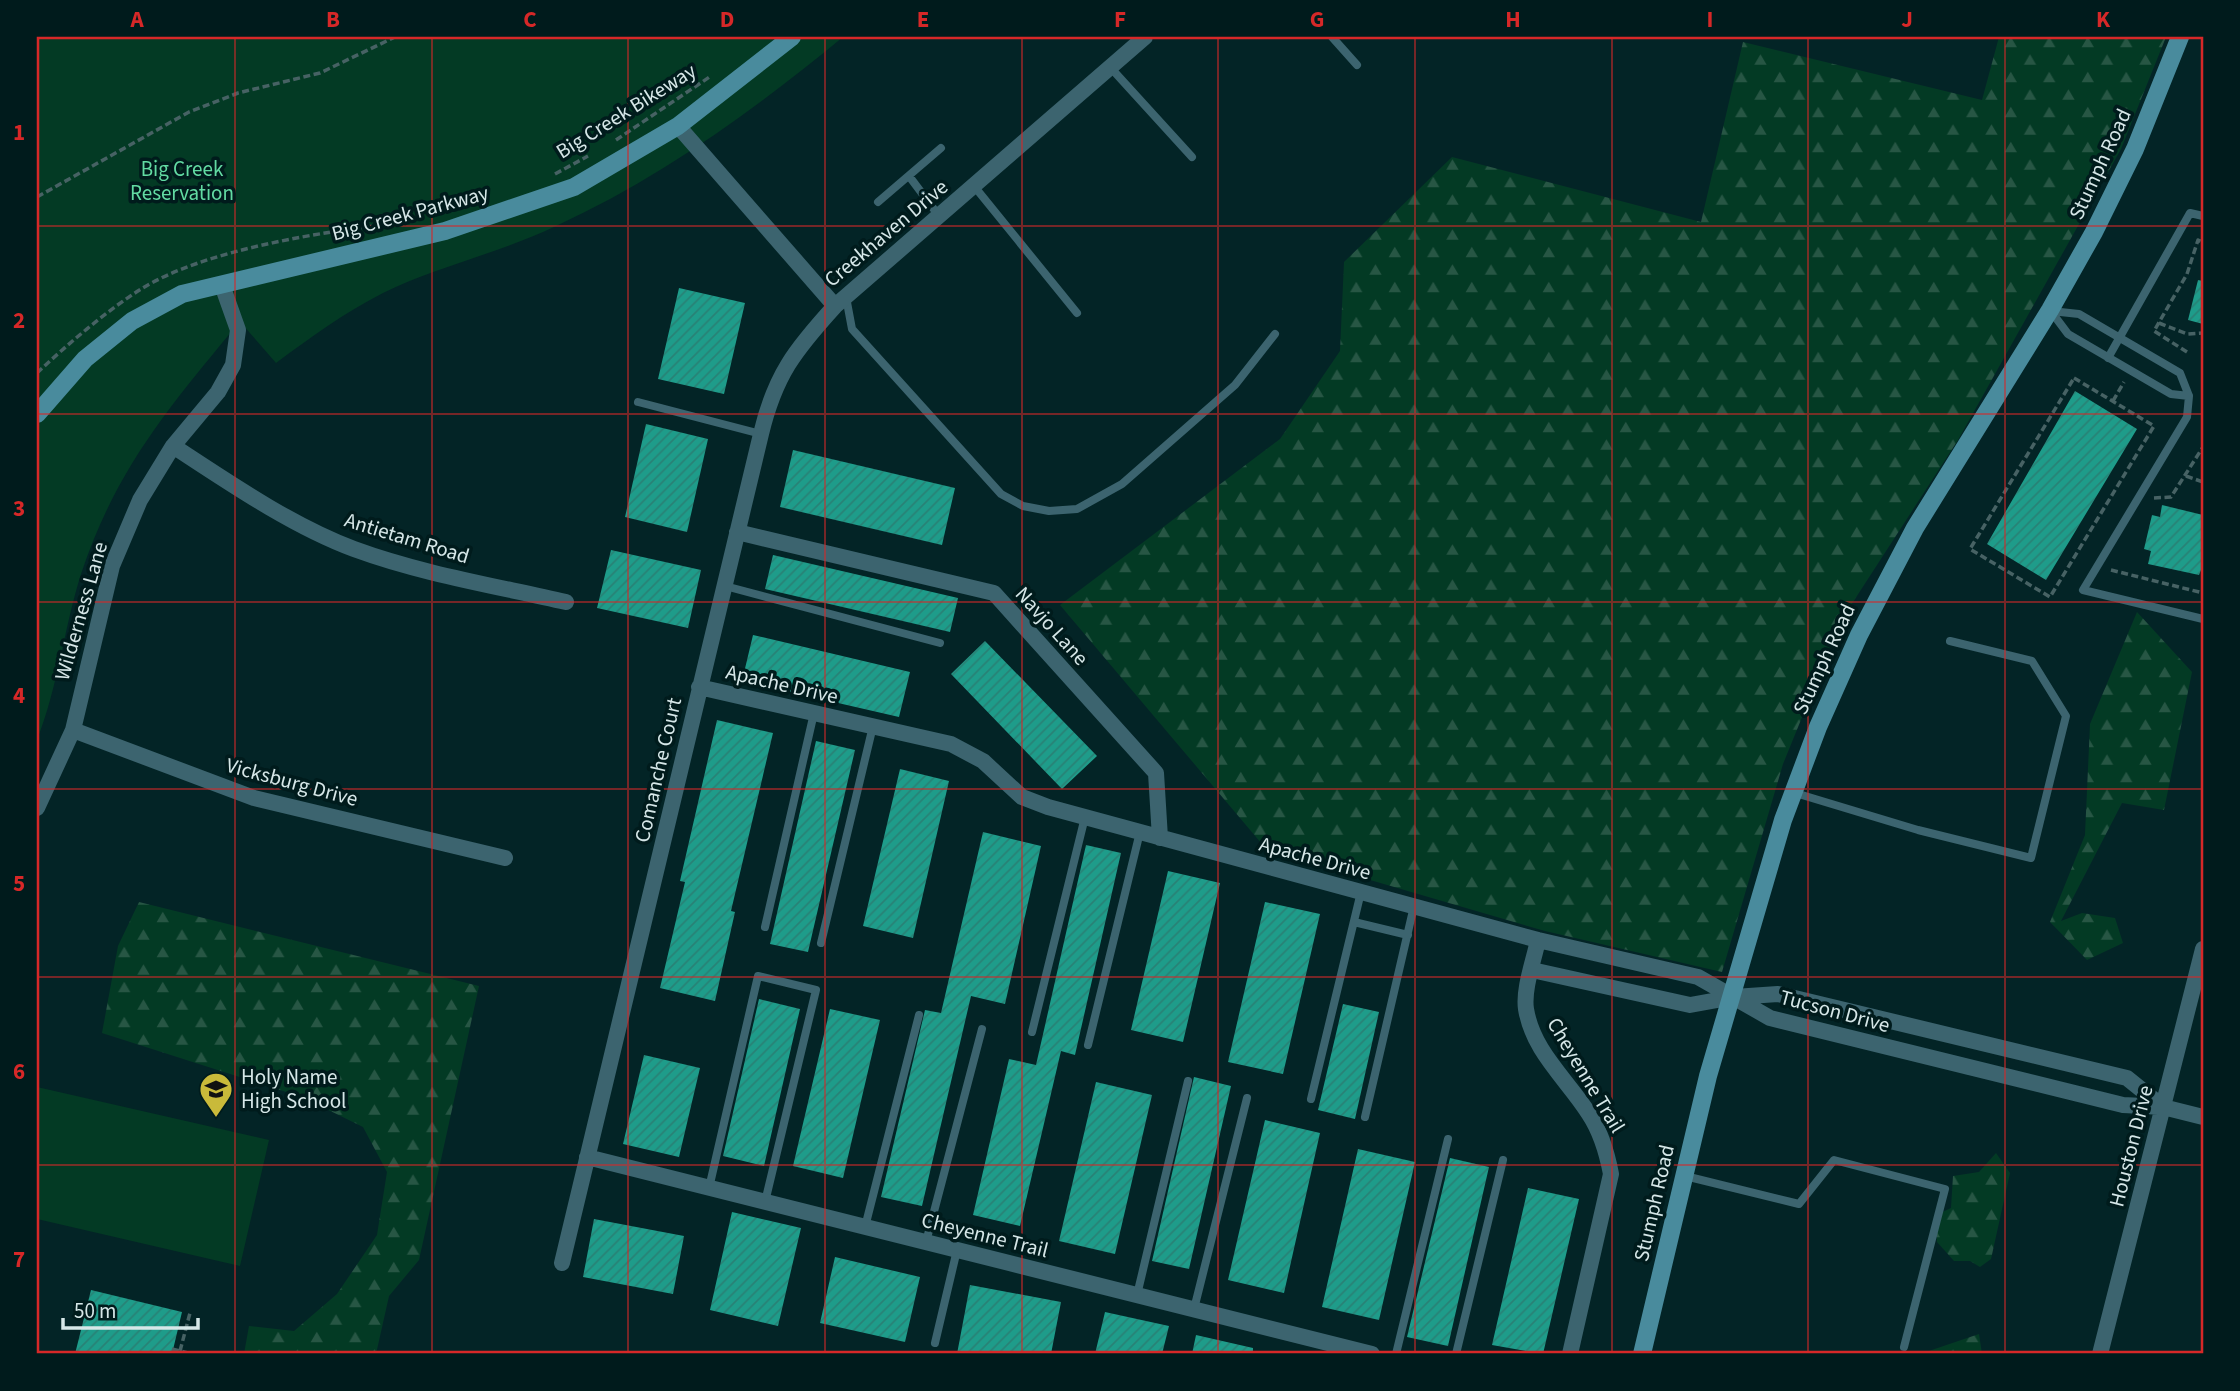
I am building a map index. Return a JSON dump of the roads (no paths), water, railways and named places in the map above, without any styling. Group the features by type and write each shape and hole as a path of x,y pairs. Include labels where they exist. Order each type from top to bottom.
{"main road":[{"name":"Big Creek Parkway","path":"37,414 85,359 132,321 182,294 445,231 574,187 678,126 792,37"},
{"name":"Stumph Road","path":"1642,1354 1709,1076 1792,792 1840,675 1879,594 1928,507 2050,310 2116,188 2180,37"}],"street":[{"name":"Creekhaven Drive","path":"678,126 841,302 1145,37"},
{"name":"Wilderness Lane","path":"37,808 73,730 111,566 140,500 173,446 218,392 233,365 239,330 222,285"},
{"name":"Comanche Court","path":"562,1263 768,402 780,375 800,345 841,302"},
{"name":"Antietam Road","path":"173,446 254,498 353,548 566,603"},
{"name":"Navjo Lane","path":"737,532 993,593 1156,773 1160,838"},
{"name":"Apache Drive","path":"699,687 951,744 983,761 1022,797 1160,838 1538,940 1698,977 1734,997"},
{"name":"Vicksburg Drive","path":"73,730 254,798 505,858"},
{"name":"Cheyenne Trail","path":"1538,940 1525,1006 1533,1035 1548,1060 1590,1115 1605,1149 1611,1174 1570,1354"},
{"name":"Houston Drive","path":"2100,1354 2203,949"},
{"path":"1532,970 1690,1005 1734,997"},
{"name":"Tucson Drive","path":"1734,997 1779,994 2127,1078 2163,1107"},
{"name":"Tucson Drive","path":"1734,997 1770,1018 2123,1105 2163,1107 2203,1117"},
{"name":"Cheyenne Trail","path":"587,1157 1373,1354"}],"lane":[{"path":"1332,37 1357,65"},
{"path":"1110,67 1192,157"},
{"path":"878,202 941,148"},
{"path":"909,176 939,216"},
{"path":"974,186 1077,313"},
{"path":"2108,358 2190,213 2203,216"},
{"path":"841,302 852,330 1001,494 1023,506 1049,511 1077,509 1122,484 1235,385 1275,334"},
{"path":"2050,310 2079,314 2180,373 2189,396 2187,417 2083,590 2203,619"},
{"path":"2050,310 2068,334 2171,394 2189,396"},
{"path":"638,402 761,434"},
{"path":"725,586 940,643"},
{"path":"1792,792 1918,830 2031,858 2066,716 2032,661 1950,641"},
{"path":"765,927 814,713"},
{"path":"821,943 873,726"},
{"path":"1032,1032 1085,817"},
{"path":"1088,1045 1140,832"},
{"path":"1311,1100 1361,892"},
{"path":"1365,1117 1414,906"},
{"path":"1354,922 1408,935"},
{"path":"709,1188 758,976 770,978 816,990 765,1202"},
{"path":"865,1227 919,1015"},
{"path":"926,1242 982,1029"},
{"path":"1137,1295 1188,1081"},
{"path":"1194,1309 1247,1098"},
{"path":"1396,1354 1448,1139"},
{"path":"1456,1354 1503,1160"},
{"path":"1685,1176 1799,1204 1833,1160 1945,1189 1904,1347"},
{"path":"935,1343 957,1250"}],"place":[{"name":"Holy Name High School","path":"216,1119"}],"park label":[{"name":"Big Creek Reservation","path":"182,181"}]}
